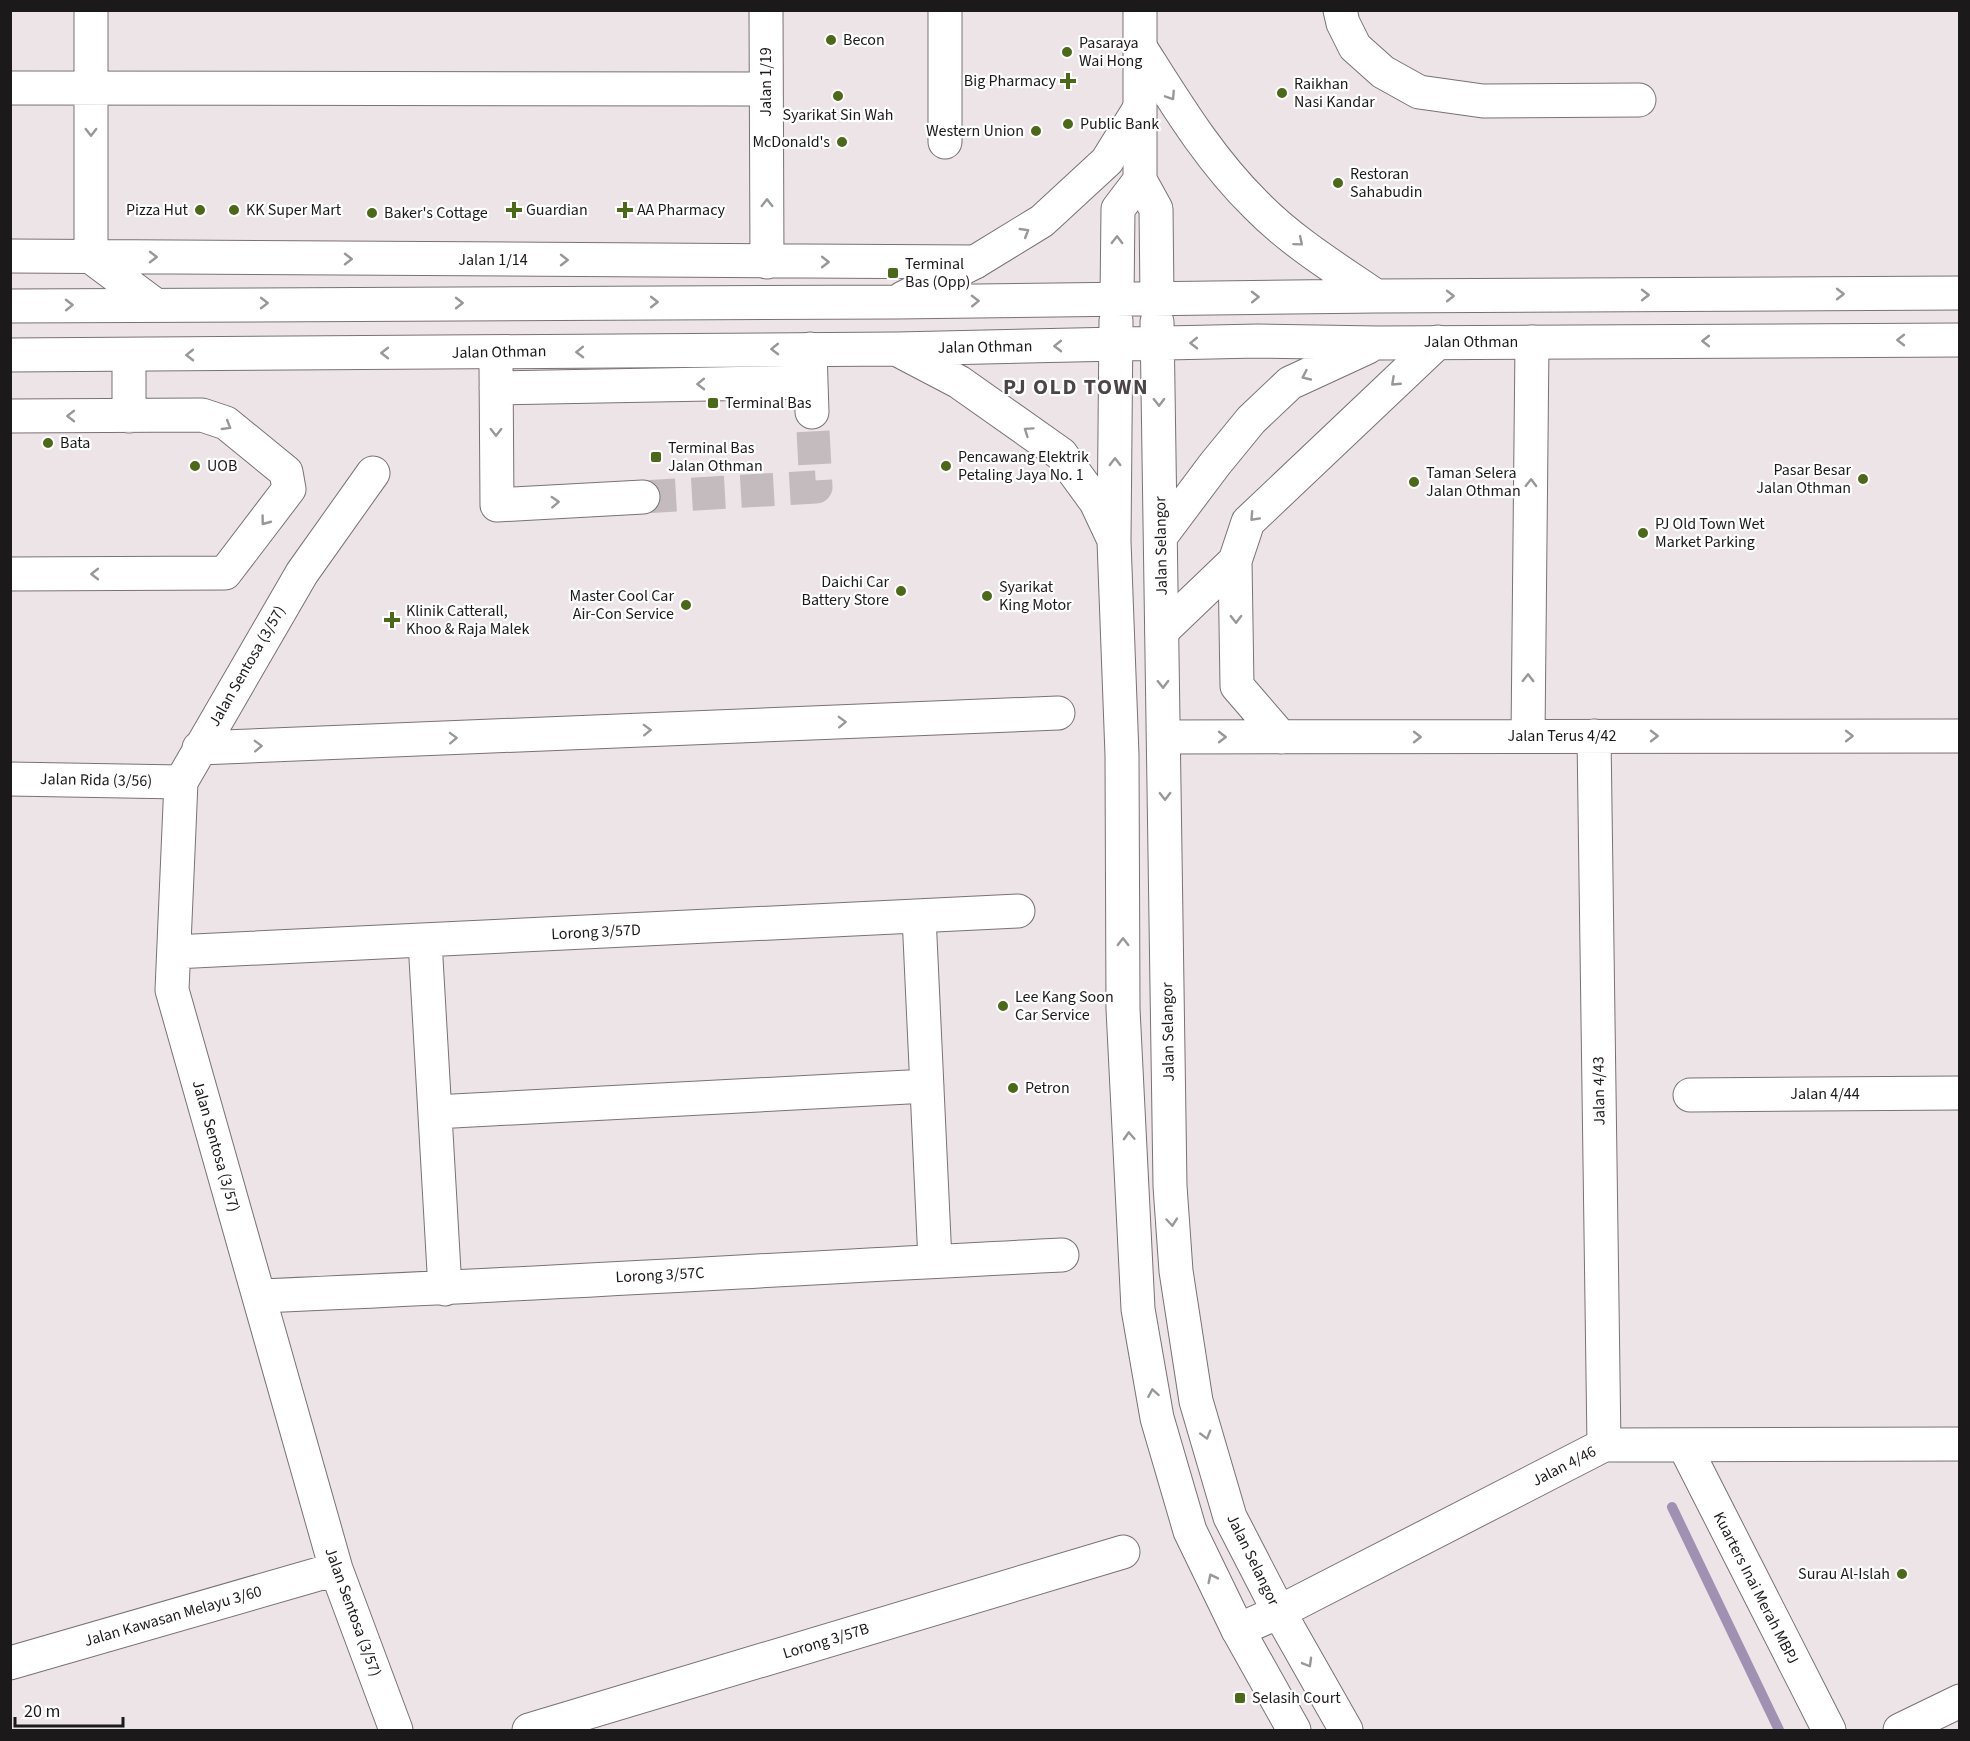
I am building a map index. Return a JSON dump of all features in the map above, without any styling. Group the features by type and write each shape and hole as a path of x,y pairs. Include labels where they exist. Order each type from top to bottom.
{"street":[{"path":"91,10 91,257 154,304"},
{"name":"Jalan 1/19","path":"766,10 767,262"},
{"path":"945,10 945,142"},
{"path":"1140,10 1138,111 1140,180 1118,209 1114,541 1122,755 1123,1009 1138,1309 1157,1418 1190,1532 1238,1630 1294,1731"},
{"path":"1340,10 1343,23 1355,47 1383,72 1419,92 1482,100 1639,100"},
{"path":"1140,47 1198,138 1256,206 1313,254 1376,296"},
{"path":"10,88 766,89"},
{"path":"896,302 975,262 1042,221 1107,161 1138,111"},
{"name":"Jalan Selangor","path":"1140,180 1156,209 1170,1186 1176,1271 1196,1401 1230,1517 1279,1612 1346,1731"},
{"name":"Jalan 1/14","path":"10,256 975,262"},
{"path":"10,306 896,302 1376,296 1959,293"},
{"name":"Jalan Othman","path":"10,355 897,349 1258,341 1378,343 1959,340"},
{"path":"1281,737 1237,686 1235,561 1248,522 1438,342"},
{"path":"1528,736 1532,342"},
{"path":"1161,536 1244,429 1290,383 1378,343"},
{"path":"496,388 812,397 810,349"},
{"path":"897,349 959,382 1061,454 1096,502 1114,541"},
{"path":"495,352 497,505 643,497"},
{"path":"129,355 129,416"},
{"path":"10,416 202,415 226,423 285,472 289,489 225,573 10,574"},
{"name":"Jalan Sentosa (3/57)","path":"373,473 302,573 181,782 172,990 336,1569 396,1731"},
{"path":"1162,631 1235,561"},
{"path":"199,748 1058,713"},
{"name":"Jalan 4/43","path":"1594,736 1604,1445"},
{"name":"Jalan Terus 4/42","path":"1164,737 1959,736"},
{"name":"Jalan Rida (3/56)","path":"10,779 181,782"},
{"name":"Lorong 3/57D","path":"174,952 1018,911"},
{"path":"919,916 935,1261"},
{"path":"425,941 444,1289"},
{"path":"435,1112 927,1086"},
{"name":"Jalan 4/44","path":"1690,1095 1959,1093"},
{"path":"1131,1188 1170,1186"},
{"name":"Lorong 3/57C","path":"259,1296 444,1289 1062,1255"},
{"name":"Jalan 4/46","path":"1238,1630 1279,1612 1604,1445 1959,1444"},
{"name":"Kuarters Inai Merah MBPJ","path":"1684,1445 1829,1731"},
{"name":"Lorong 3/57B","path":"529,1731 1124,1552"},
{"name":"Jalan Kawasan Melayu 3/60","path":"10,1663 336,1569"},
{"path":"1900,1731 1959,1701"}],"waterway":[{"path":"1672,1507 1779,1730"}],"tunnel":[{"path":"643,497 816,487 812,412"}],"place":[{"name":"Becon","path":"831,40"},
{"name":"Pasaraya Wai Hong","path":"1067,52"},
{"name":"Big Pharmacy","path":"1068,81"},
{"name":"Raikhan Nasi Kandar","path":"1282,93"},
{"name":"Syarikat Sin Wah","path":"838,96"},
{"name":"Public Bank","path":"1068,124"},
{"name":"Western Union","path":"1036,131"},
{"name":"McDonald's","path":"842,142"},
{"name":"Restoran Sahabudin","path":"1338,183"},
{"name":"Pizza Hut","path":"200,210"},
{"name":"KK Super Mart","path":"234,210"},
{"name":"Guardian","path":"514,210"},
{"name":"AA Pharmacy","path":"625,210"},
{"name":"Baker's Cottage","path":"372,213"},
{"name":"Terminal Bas (Opp)","path":"893,273"},
{"name":"Terminal Bas","path":"713,403"},
{"name":"Bata","path":"48,443"},
{"name":"Terminal Bas Jalan Othman","path":"656,457"},
{"name":"UOB","path":"195,466"},
{"name":"Pencawang Elektrik Petaling Jaya No. 1","path":"946,466"},
{"name":"Pasar Besar Jalan Othman","path":"1863,479"},
{"name":"Taman Selera Jalan Othman","path":"1414,482"},
{"name":"PJ Old Town Wet Market Parking","path":"1643,533"},
{"name":"Daichi Car Battery Store","path":"901,591"},
{"name":"Syarikat King Motor","path":"987,596"},
{"name":"Master Cool Car Air-Con Service","path":"686,605"},
{"name":"Klinik Catterall, Khoo & Raja Malek","path":"392,620"},
{"name":"Lee Kang Soon Car Service","path":"1003,1006"},
{"name":"Petron","path":"1013,1088"},
{"name":"Surau Al-Islah","path":"1902,1574"},
{"name":"Selasih Court","path":"1240,1698"}],"district":[{"name":"PJ OLD TOWN","path":"1076,387"}]}
